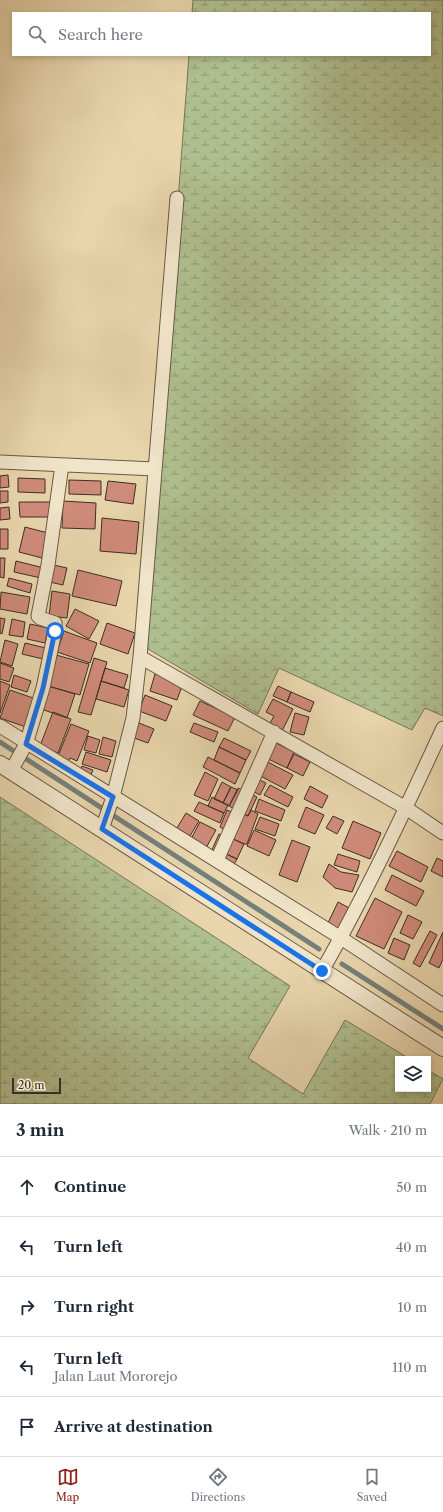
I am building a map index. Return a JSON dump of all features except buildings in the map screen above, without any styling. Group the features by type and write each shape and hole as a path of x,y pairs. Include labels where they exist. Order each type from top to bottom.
{"street":[{"path":"104,823 112,799 133,718 140,657 177,198"},
{"path":"0,462 155,469"},
{"path":"62,465 48,565 38,616 55,623 55,631 43,688 25,746 8,767 104,823 322,971 443,1048"},
{"path":"140,657 406,808 443,833"},
{"path":"0,726 25,746 217,860 341,938 443,1005"},
{"path":"322,971 341,938 406,808 443,728"},
{"path":"217,860 274,732"}],"green space":[{"path":"193,0 443,0 443,716 425,708 412,730 279,668 258,714 148,649 146,624 189,56 431,56 431,12 192,12"},
{"path":"0,797 290,986 248,1058 303,1094 345,1020 405,1056 395,1056 395,1092 431,1092 431,1072 443,1079 430,1104 0,1104"}],"waterway":[{"path":"0,742 319,949"},
{"path":"342,964 443,1029"}],"route":[{"path":"55,631 43,688 26,744 113,797 102,829 322,971"}]}
